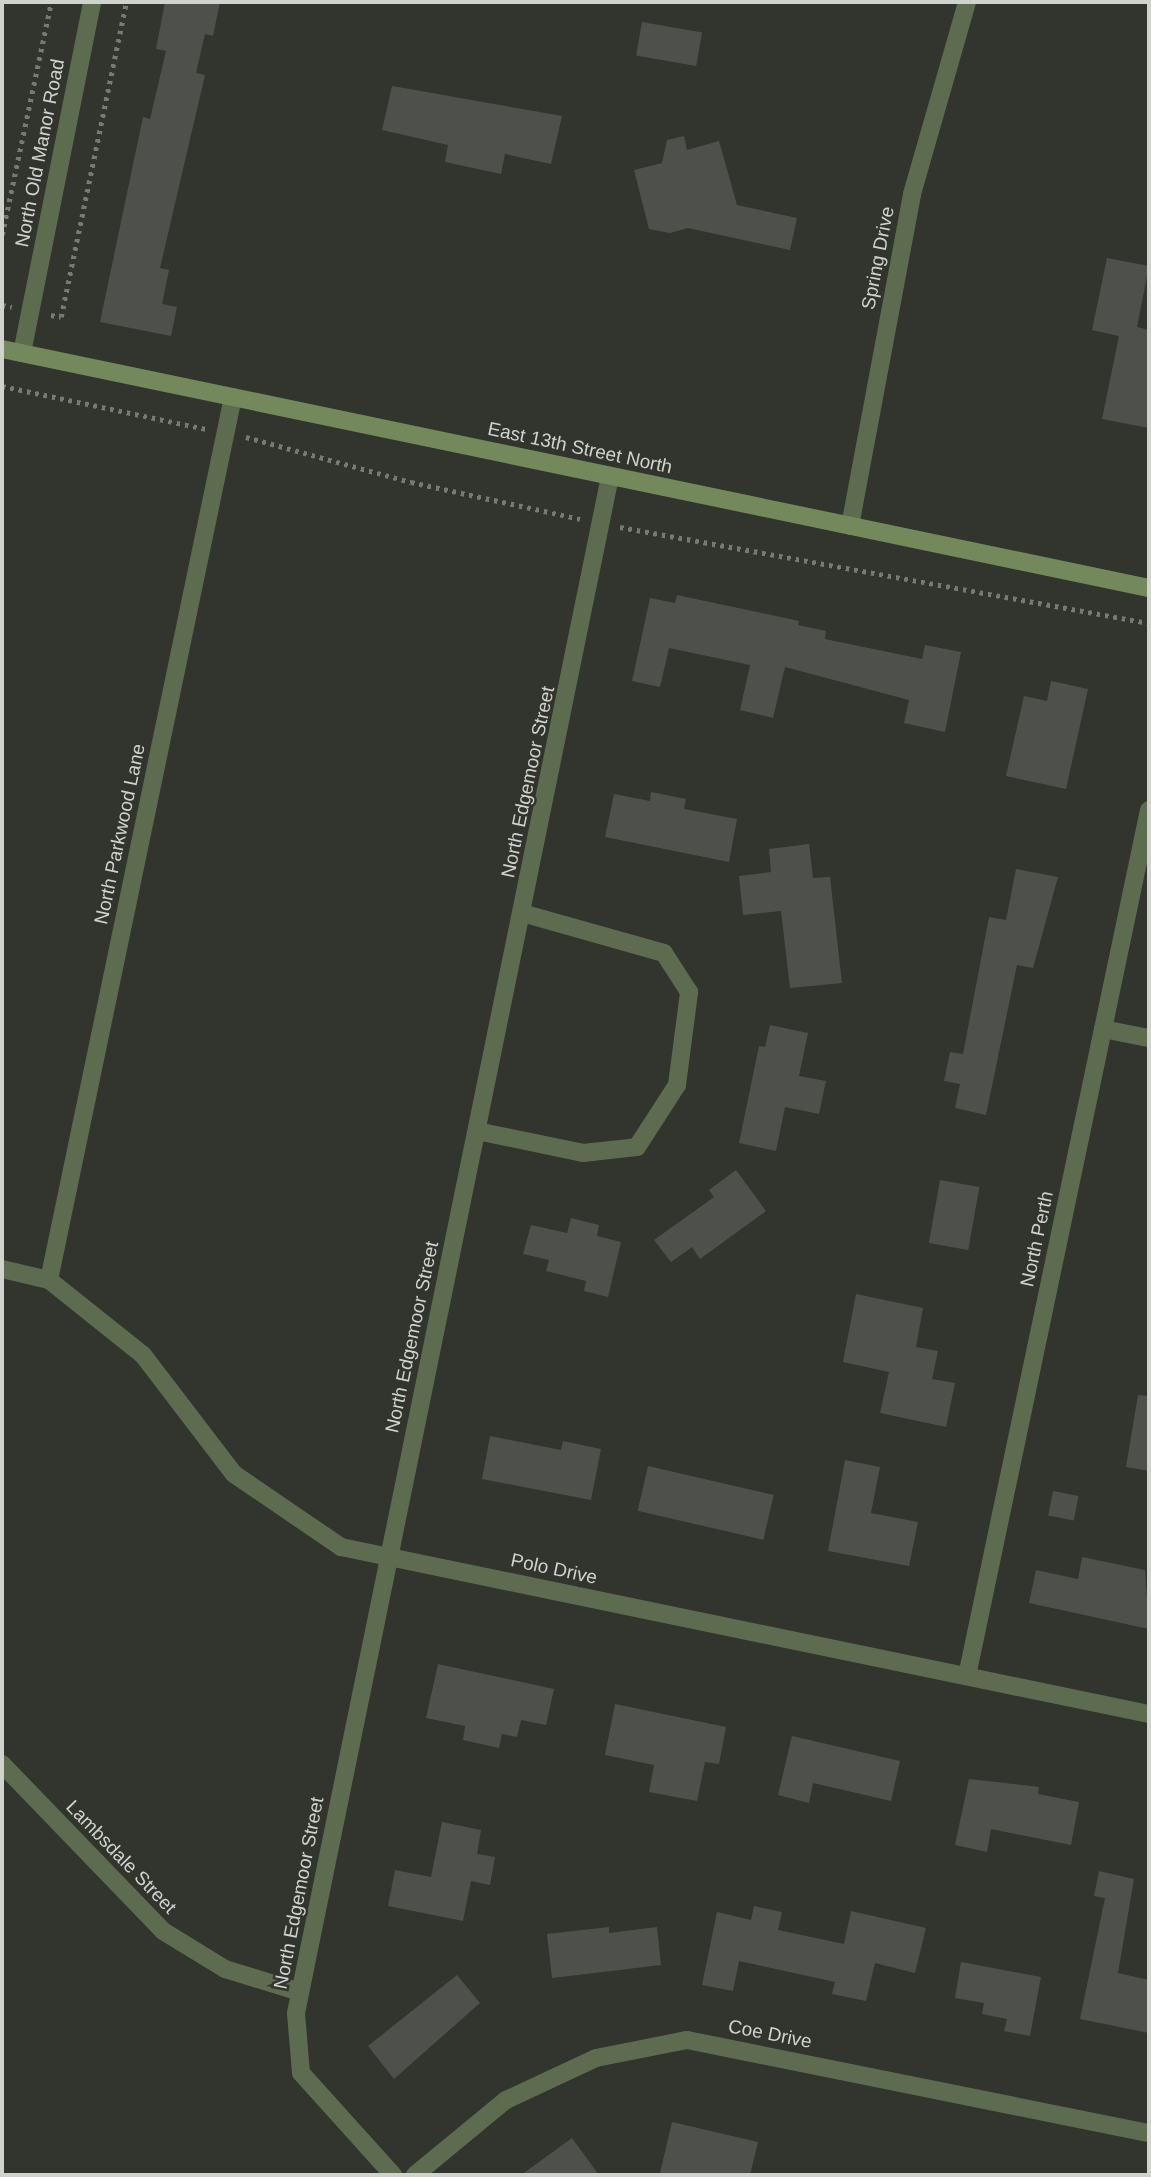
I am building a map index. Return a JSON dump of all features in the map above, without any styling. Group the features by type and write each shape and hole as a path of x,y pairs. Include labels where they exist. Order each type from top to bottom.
{"main road":[{"name":"East 13th Street North","path":"2,349 1149,588"}],"street":[{"name":"North Old Manor Road","path":"22,353 92,2"},
{"name":"Spring Drive","path":"850,526 912,194 967,2"},
{"name":"North Parkwood Lane","path":"49,1280 233,397"},
{"name":"North Edgemoor Street","path":"393,2175 301,2073 300,1993 610,476"},
{"name":"North Perth","path":"967,1676 1149,810"},
{"path":"477,1131 583,1153 637,1147 677,1085 689,992 664,953 522,913"},
{"path":"1103,1029 1149,1038"},
{"path":"2,1269 49,1280"},
{"name":"Polo Drive","path":"49,1280 143,1355 234,1474 341,1547 1149,1714"},
{"name":"Lambsdale Street","path":"2,1765 163,1931 225,1969 300,1993"},
{"name":"Coe Drive","path":"415,2175 506,2100 596,2058 687,2040 1149,2133"}],"path":[{"path":"2,235 51,2"},
{"path":"2,305 61,317 126,2"},
{"path":"2,386 226,433 411,482 601,523 1149,623"}],"building":[{"path":"165,2 220,2 213,36 205,34 196,73 205,75 160,268 169,270 162,304 177,307 171,336 100,322 143,117 150,119 166,51 156,49"},
{"path":"642,22 702,33 696,66 636,55"},
{"path":"392,86 562,116 551,164 505,154 501,174 445,162 448,145 382,130"},
{"path":"684,136 687,150 719,141 737,205 797,218 790,250 688,228 670,233 649,229 634,170 662,163 667,140"},
{"path":"1107,258 1149,266 1137,327 1149,330 1149,428 1102,419 1119,336 1092,330"},
{"path":"677,595 799,621 798,625 826,631 825,639 922,659 925,645 961,652 945,732 904,723 909,700 785,667 773,718 740,710 750,665 669,648 660,687 632,681 650,598 675,603"},
{"path":"1051,681 1088,689 1066,789 1006,776 1024,696 1047,701"},
{"path":"651,792 686,799 684,809 737,819 729,862 605,837 614,794 650,801"},
{"path":"809,844 813,878 830,877 842,983 790,988 781,911 743,915 739,876 771,872 769,849"},
{"path":"1016,869 1058,877 1033,968 1017,965 986,1115 955,1108 960,1084 944,1081 950,1052 963,1054 989,917 1006,920"},
{"path":"770,1025 808,1033 799,1076 826,1081 819,1114 785,1107 776,1151 739,1143 759,1046 765,1047"},
{"path":"736,1170 766,1211 700,1259 692,1247 671,1262 654,1240 714,1197 709,1190"},
{"path":"940,1180 979,1187 968,1250 929,1243"},
{"path":"571,1218 599,1225 597,1236 621,1242 608,1297 584,1291 586,1281 546,1271 549,1260 523,1254 531,1225 567,1233"},
{"path":"856,1294 923,1308 916,1347 938,1351 932,1379 955,1383 946,1427 880,1413 889,1372 843,1362"},
{"path":"1138,1395 1149,1396 1149,1471 1126,1467"},
{"path":"490,1436 561,1450 563,1441 601,1449 591,1500 482,1479"},
{"path":"845,1460 880,1467 871,1513 918,1522 909,1566 828,1551"},
{"path":"648,1466 774,1495 763,1540 638,1511"},
{"path":"1053,1491 1079,1496 1074,1521 1048,1516"},
{"path":"1082,1557 1145,1570 1149,1629 1029,1603 1036,1570 1078,1579"},
{"path":"438,1664 554,1689 546,1725 521,1720 517,1737 502,1734 499,1748 463,1740 465,1726 426,1718"},
{"path":"615,1704 726,1727 719,1764 705,1762 697,1801 649,1792 654,1765 605,1755"},
{"path":"792,1736 900,1761 891,1801 813,1783 809,1803 778,1795"},
{"path":"969,1779 1039,1787 1038,1794 1079,1802 1071,1845 991,1829 987,1852 955,1845"},
{"path":"442,1822 481,1830 477,1854 495,1857 490,1885 471,1881 463,1921 388,1906 395,1870 431,1877"},
{"path":"1099,1871 1134,1879 1118,1973 1149,1980 1149,2033 1080,2019 1105,1898 1094,1896"},
{"path":"754,1906 782,1912 778,1930 844,1944 851,1911 926,1928 915,1973 875,1963 866,2001 832,1994 835,1982 739,1961 733,1991 702,1985 717,1912 751,1920"},
{"path":"609,1927 609,1933 657,1927 661,1965 552,1978 547,1934"},
{"path":"961,1962 1041,1977 1030,2036 1004,2031 1007,2019 982,2014 984,2003 955,1998"},
{"path":"457,1975 480,2003 394,2079 368,2046"},
{"path":"672,2122 758,2142 750,2175 660,2173"},
{"path":"572,2138 599,2175 521,2175"}]}
